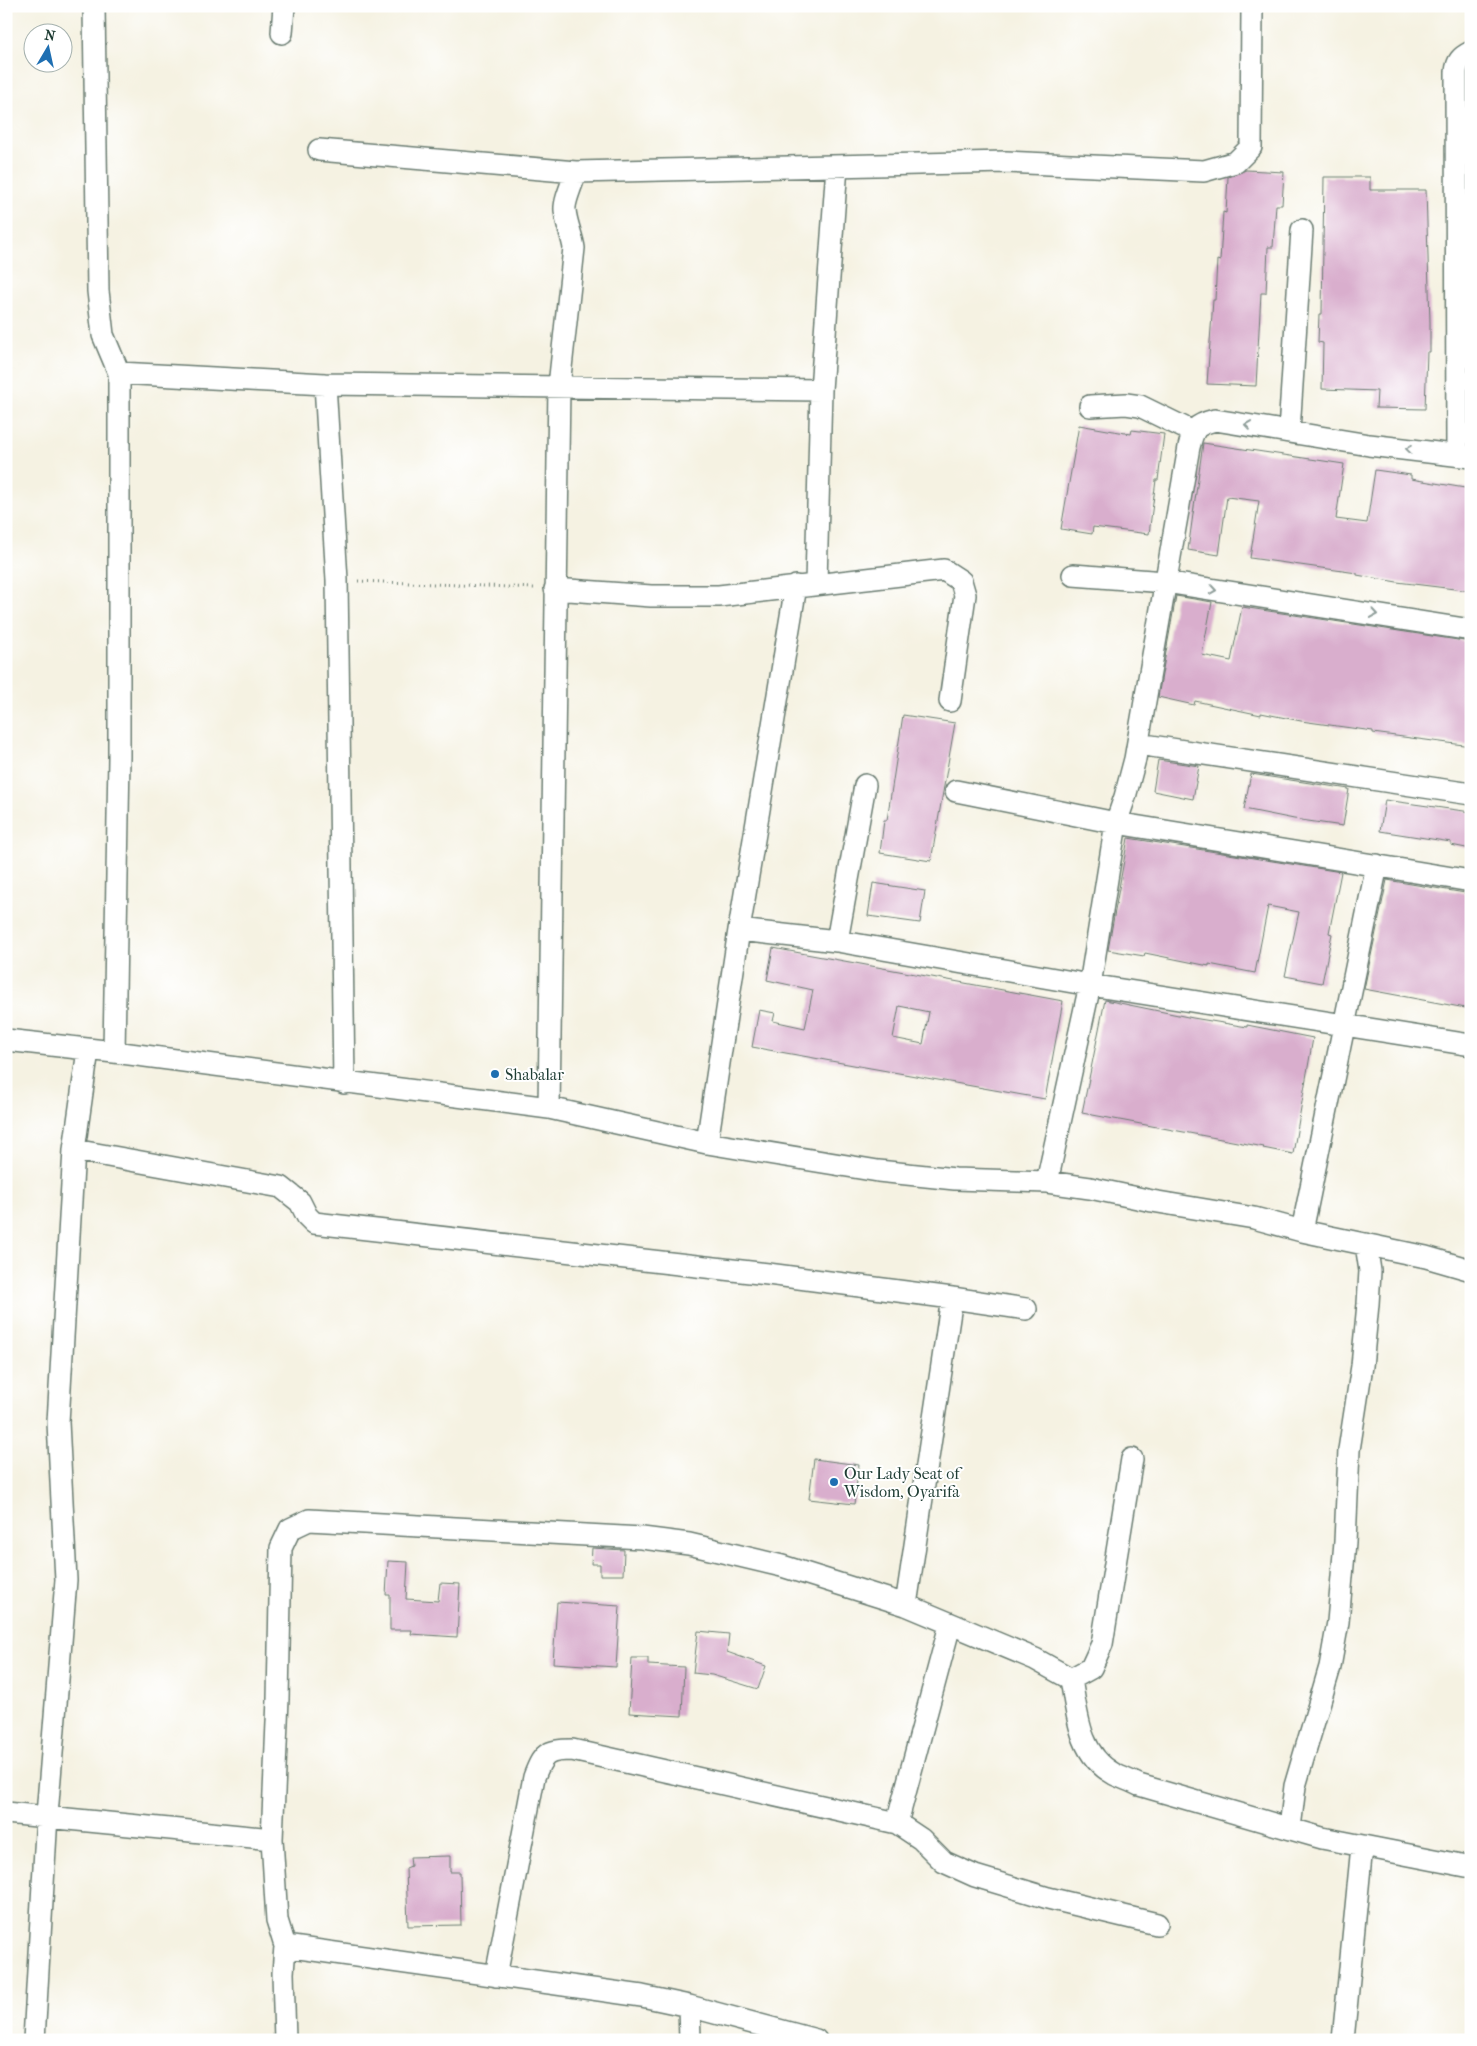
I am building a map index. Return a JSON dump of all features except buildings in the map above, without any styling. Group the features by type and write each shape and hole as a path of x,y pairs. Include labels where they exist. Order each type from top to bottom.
{"street":[{"path":"94,6 98,292 103,335 118,372 119,757 114,1052"},
{"path":"282,33 284,6"},
{"path":"319,150 576,172 1006,162 1204,171 1236,162 1251,147 1252,6"},
{"path":"1047,1182 1090,985 1116,823 1125,797 1138,744 1165,582 1193,432 1199,424 1215,420 1369,445 1464,456 1456,72 1460,58 1471,52"},
{"path":"707,1144 739,930 806,585 822,390 837,166"},
{"path":"548,1108 559,386 574,248 565,204 576,172"},
{"path":"1289,431 1302,230"},
{"path":"118,372 325,384 822,390"},
{"path":"325,384 337,580 344,1083"},
{"path":"1090,406 1126,404 1140,406 1193,432"},
{"path":"556,589 651,596 719,596 944,570 961,581 965,594 950,701"},
{"path":"1073,575 1165,582 1471,630"},
{"path":"1138,744 1471,794"},
{"path":"837,941 865,785"},
{"path":"956,791 1116,823 1471,881"},
{"path":"1302,1231 1377,865"},
{"path":"739,930 837,941 1090,985 1471,1045"},
{"path":"6,1040 114,1052 548,1108 707,1144 878,1171 955,1179 1047,1182 1254,1218 1302,1231 1426,1257 1471,1270"},
{"path":"34,2040 47,1815 66,1580 58,1422 74,1150 88,1050"},
{"path":"74,1150 281,1187 300,1202 307,1216 314,1223 768,1274 952,1298 1026,1310"},
{"path":"1290,1828 1296,1786 1330,1667 1338,1622 1345,1542 1349,1450 1362,1366 1368,1304 1370,1271 1366,1244"},
{"path":"906,1605 952,1298"},
{"path":"1071,1679 1091,1668 1102,1644 1132,1459"},
{"path":"286,2040 283,1973 285,1946 276,1920 272,1839 278,1699 281,1548 290,1529 309,1520 642,1538 690,1544 782,1566 906,1605 1035,1659 1071,1679 1084,1743 1096,1759 1113,1774 1139,1785 1290,1828 1362,1846 1471,1867"},
{"path":"897,1823 950,1625"},
{"path":"496,1976 534,1778 541,1760 554,1750 572,1750 897,1823 921,1839 944,1862 975,1876 1048,1898 1158,1924"},
{"path":"6,1813 47,1815 272,1839"},
{"path":"1343,2040 1362,1846"},
{"path":"285,1946 642,1996 690,2006 816,2040"},
{"path":"690,2006 690,2040"}],"path":[{"path":"337,580 556,589"}],"place":[{"name":"Shabalar","path":"495,1074"},
{"name":"Our Lady Seat of Wisdom, Oyarifa","path":"834,1482"}]}
